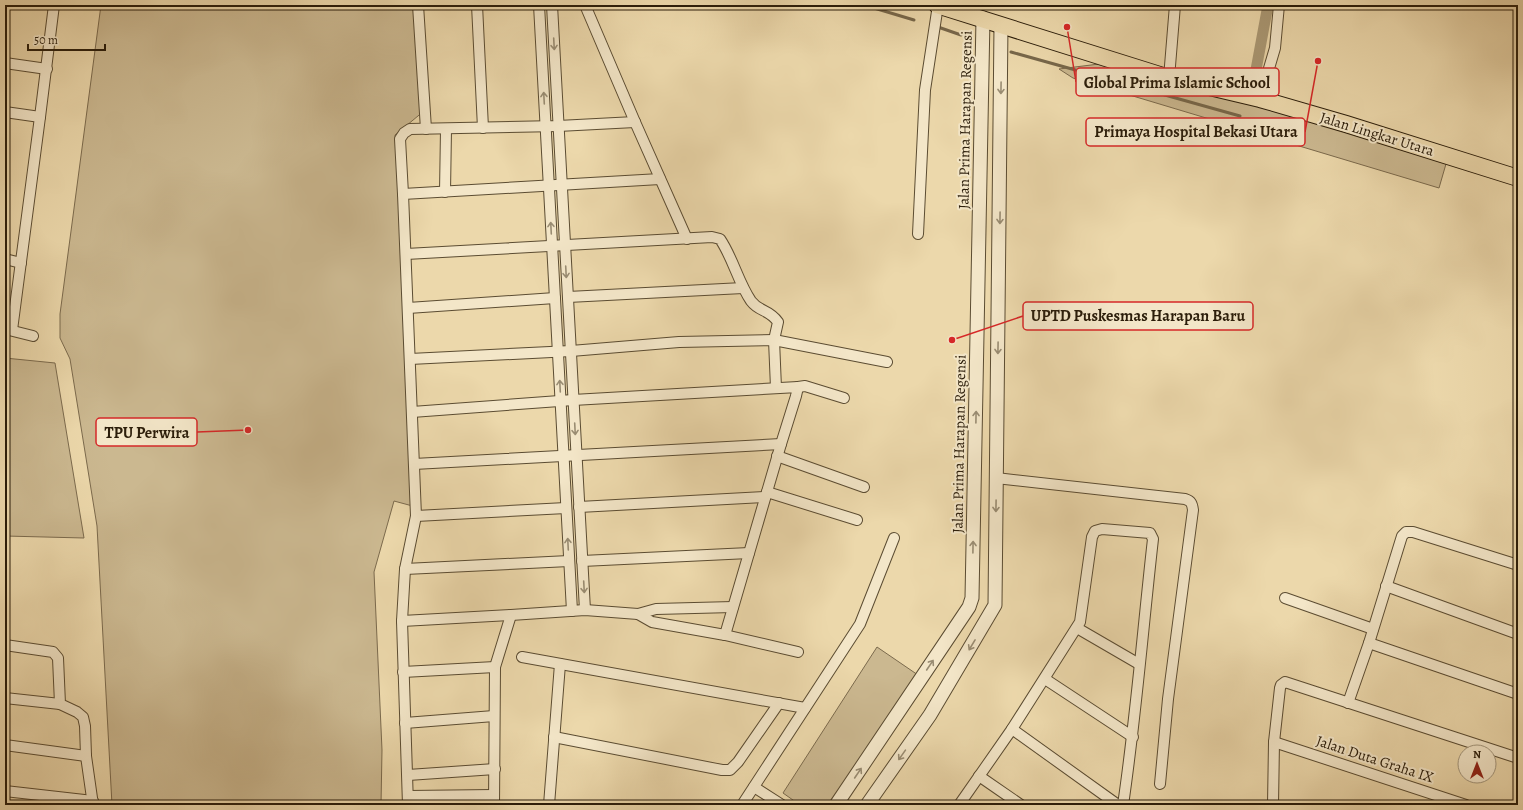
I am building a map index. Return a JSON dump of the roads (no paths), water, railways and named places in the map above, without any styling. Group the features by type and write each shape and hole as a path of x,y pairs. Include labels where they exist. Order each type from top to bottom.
{"main road":[{"name":"Jalan Lingkar Utara","path":"937,8 983,18 1002,38 1256,99 1346,124 1518,178"}],"street":[{"path":"33,336 8,330 21,263 54,5"},
{"path":"418,5 426,130"},
{"path":"477,5 483,128"},
{"path":"540,5 572,611"},
{"path":"552,5 585,610"},
{"path":"585,5 687,239"},
{"path":"1169,78 1175,5"},
{"path":"1256,99 1275,48 1279,5"},
{"path":"918,234 925,90 934,38 937,8"},
{"name":"Jalan Prima Harapan Regensi","path":"836,805 973,602 979,329 983,18"},
{"path":"867,805 930,715 990,610 995,605 997,330 1002,38"},
{"path":"5,63 46,69"},
{"path":"5,112 40,117"},
{"path":"511,616 495,667 494,800 408,801 402,621 405,569 416,516 400,139 404,133 410,129 446,130 546,127 635,122"},
{"path":"445,192 446,130"},
{"path":"403,194 660,179"},
{"path":"406,254 712,237 720,239 725,246 743,288 753,303 759,308 770,312 778,322 774,340 776,388"},
{"path":"5,259 21,263"},
{"path":"568,297 743,288"},
{"path":"408,308 555,298"},
{"path":"979,329 997,330"},
{"path":"410,360 558,352 679,342 774,340 887,362"},
{"path":"412,412 573,400 805,386 844,398"},
{"path":"725,636 748,553 798,387"},
{"path":"414,464 780,444"},
{"path":"777,456 864,487"},
{"path":"996,478 1185,499 1192,504 1193,510 1168,699 1160,784"},
{"path":"579,507 766,495 857,520"},
{"path":"416,516 566,508"},
{"path":"959,805 1012,729 1077,628 1080,622 1093,534 1095,531 1102,529 1150,533 1153,539 1139,664 1133,737 1123,805"},
{"path":"1348,703 1369,643 1402,536 1406,532 1413,532 1518,565"},
{"path":"742,805 860,624 894,538"},
{"path":"582,561 748,553"},
{"path":"405,569 569,561"},
{"path":"1386,586 1518,634"},
{"path":"1285,598 1373,629"},
{"path":"973,602 990,610"},
{"path":"402,621 511,616 585,610 638,614 656,609 733,607"},
{"path":"638,614 652,622 798,652"},
{"path":"1077,628 1139,664"},
{"path":"1369,643 1518,694"},
{"path":"5,645 53,652 58,658 60,704"},
{"path":"522,657 805,708"},
{"path":"549,805 560,664"},
{"path":"403,672 495,667"},
{"path":"1045,679 1133,737"},
{"path":"1273,805 1274,742 1282,682 1288,682 1518,758"},
{"path":"5,698 60,704 78,712 83,717 85,726 86,756 93,803 5,791"},
{"path":"554,737 722,770 730,770 738,762 779,704"},
{"path":"405,723 494,716"},
{"path":"1012,729 1118,805"},
{"name":"Jalan Duta Graha IX","path":"1274,742 1466,805"},
{"path":"5,745 86,756"},
{"path":"408,775 495,770"},
{"path":"979,776 1021,805"},
{"path":"754,786 782,805"}],"waterway":[{"path":"864,5 914,20"},
{"path":"1253,86 1268,5"},
{"path":"938,27 961,35"},
{"path":"1011,52 1240,116"}],"place":[{"name":"Global Prima Islamic School","path":"1067,27"},
{"name":"Primaya Hospital Bekasi Utara","path":"1318,61"},
{"name":"UPTD Puskesmas Harapan Baru","path":"952,340"},
{"name":"TPU Perwira","path":"248,430"}]}
